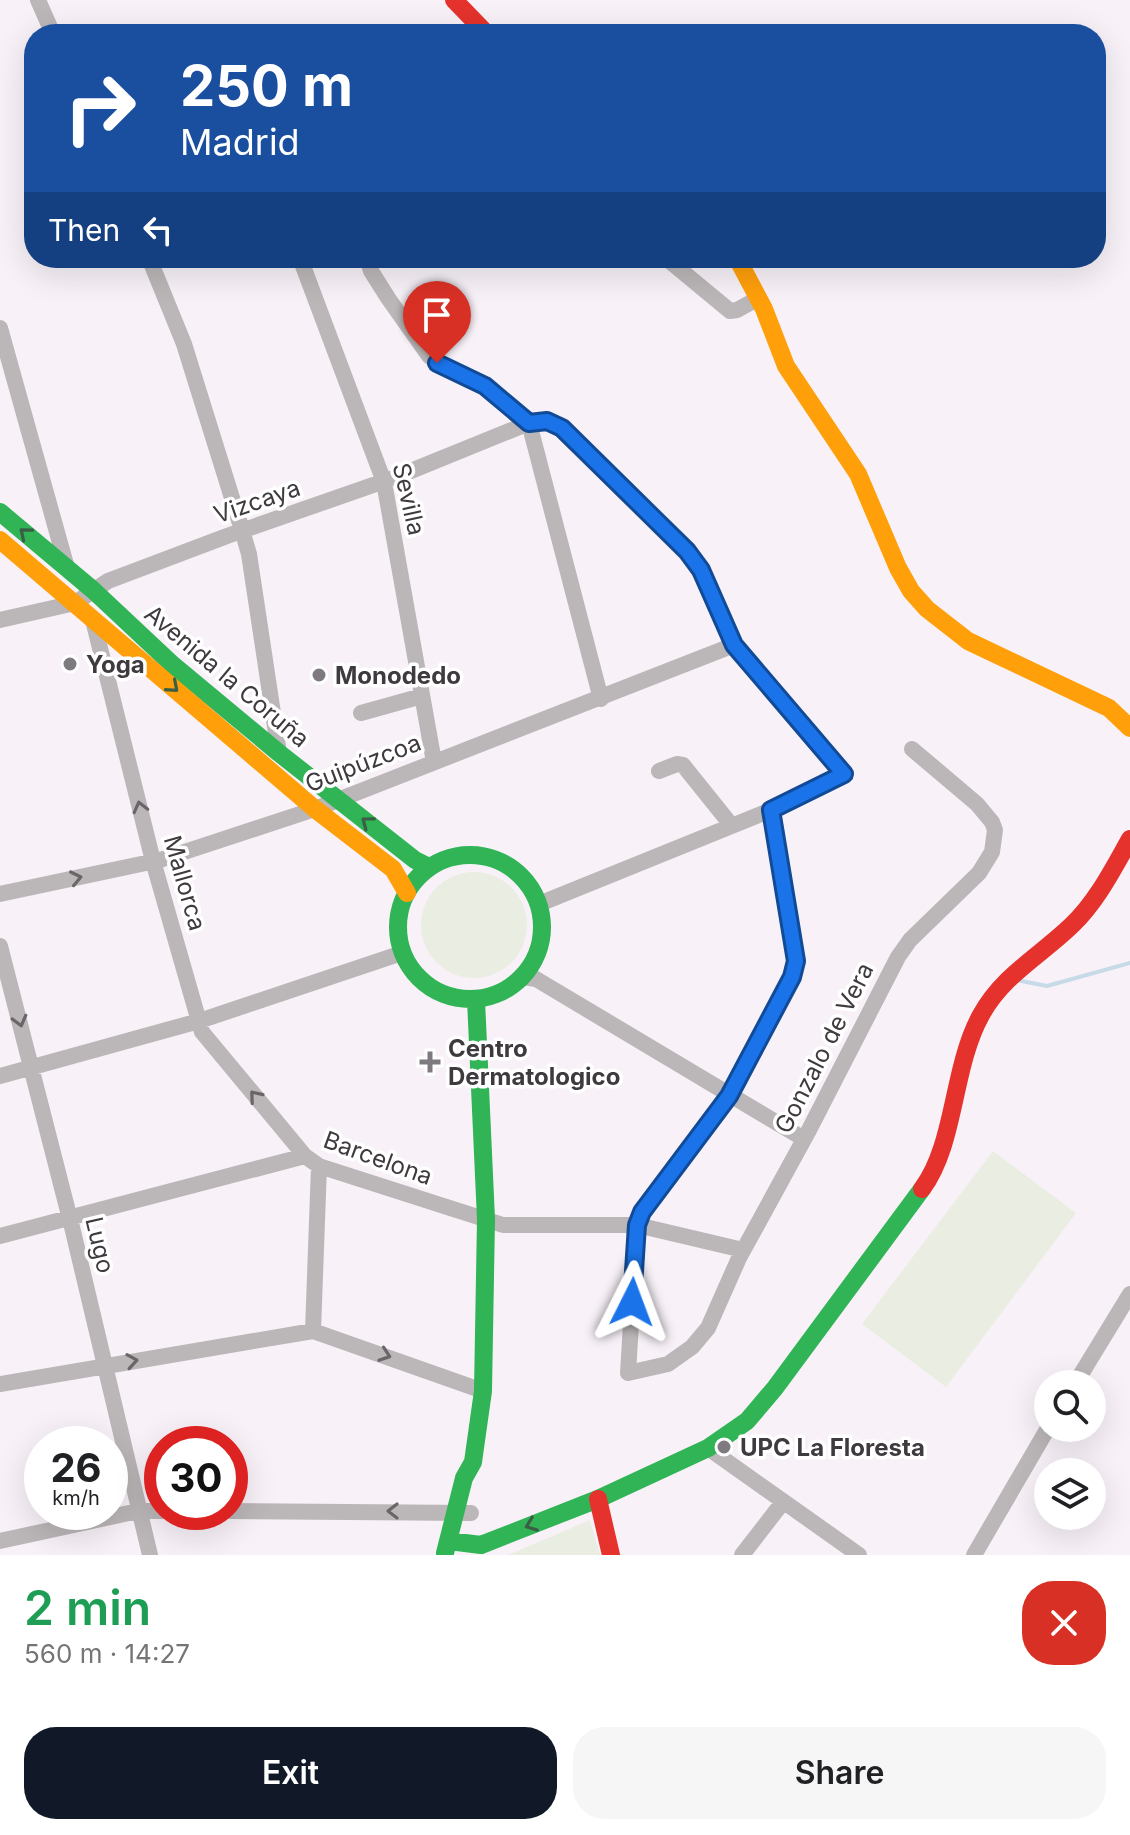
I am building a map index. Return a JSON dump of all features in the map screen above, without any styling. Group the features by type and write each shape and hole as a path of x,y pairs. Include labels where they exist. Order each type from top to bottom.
{"main road":[{"path":"454,0 477,24"},
{"path":"742,268 759,298 786,366 858,474 911,591 927,609 968,641 1109,708 1130,728"},
{"name":"Avenida la Coruña","path":"0,512 93,590 173,665 279,753 415,860 429,867"},
{"name":"Avenida la Coruña","path":"0,540 315,809 393,869 407,893"},
{"path":"476,1000 486,1219 483,1391 473,1462 464,1478 464,1512 453,1549 481,1545 598,1499 708,1448 747,1421 775,1388 931,1176 942,1147 963,1056 990,998 1005,978 1071,926 1086,910 1130,839"},
{"path":"462,856 481,856 500,861 523,879 539,904 543,929 537,955 523,977 508,989 476,1000 450,997 430,988 413,972 402,953 398,922 407,893 429,867 462,856"},
{"path":"598,1499 611,1555"}],"street":[{"path":"38,0 49,24"},
{"path":"153,268 184,344 249,554 279,753"},
{"name":"Sevilla","path":"304,268 384,482 434,762"},
{"path":"370,268 429,356 446,368 485,386 529,423 601,699"},
{"path":"678,268 730,311 759,298"},
{"path":"0,328 67,568"},
{"path":"529,423 547,421 562,428 687,551 701,570 734,645 844,774 771,810 539,904"},
{"name":"Vizcaya","path":"0,620 75,603 108,581 242,530 384,482 529,423"},
{"name":"Mallorca","path":"93,590 93,617 153,861 202,1032 312,1161"},
{"name":"Guipúzcoa","path":"0,894 153,861 315,809 734,645"},
{"path":"361,713 422,696"},
{"name":"Gonzalo de Vera","path":"637,1225 628,1373 668,1364 692,1347 708,1328 743,1250 903,948 979,873 995,840 995,830 985,812 912,749"},
{"path":"659,771 677,764 683,765 732,826"},
{"path":"637,1225 645,1209 729,1096 788,987 796,961 771,810"},
{"name":"Lugo","path":"0,946 150,1555"},
{"path":"0,1076 199,1021 402,953"},
{"path":"523,977 536,979 804,1139"},
{"path":"312,1161 313,1331"},
{"name":"Barcelona","path":"0,1236 312,1161 503,1225 637,1225 743,1250"},
{"path":"1084,1370 1130,1294"},
{"path":"0,1384 313,1331 483,1391"},
{"path":"977,1554 1040,1442"},
{"path":"708,1448 859,1555"},
{"path":"742,1555 783,1502"},
{"path":"0,1541 144,1511"},
{"path":"248,1511 464,1512"}],"shaded area":[{"path":"474,872 494,876 512,887 523,905 527,925 523,945 512,963 494,974 474,978 454,974 436,963 425,945 421,925 425,905 436,887 454,876"},
{"path":"993,1151 1076,1213 946,1387 862,1324"},
{"path":"590,1520 600,1555 508,1555"}],"waterway":[{"path":"1016,980 1047,986 1130,963"}],"traffic: fast":[{"path":"0,512 93,590 173,665 279,753 415,860 429,867"},
{"path":"470,855 497,861 521,876 536,900 542,927 536,954 521,978 497,993 470,999 443,993 419,978 404,954 398,927 404,900 419,876 443,861 470,855"},
{"path":"445,1553 464,1478 473,1462 483,1391 486,1219 476,1000"},
{"path":"449,1541 481,1545 598,1499 708,1448 747,1421 775,1388 922,1189"}],"traffic: slow":[{"path":"742,268 764,309 786,366 858,474 911,591 927,609 968,641 1109,708 1130,728"},
{"path":"0,540 315,809 393,869 407,893"}],"traffic: jam":[{"path":"454,0 477,24"},
{"path":"922,1189 941,1150 964,1058 981,1015 1011,977 1081,916 1130,839"},
{"path":"598,1499 611,1555"}],"place":[{"name":"Yoga","path":"70,664"},
{"name":"Monodedo","path":"319,675"},
{"name":"Centro Dermatologico","path":"430,1062"},
{"name":"UPC La Floresta","path":"724,1447"}],"route":[{"path":"437,363 485,386 529,423 547,421 562,428 687,551 701,570 734,645 844,774 771,810 796,961 792,977 729,1096 642,1212 637,1225 632,1302"}]}
